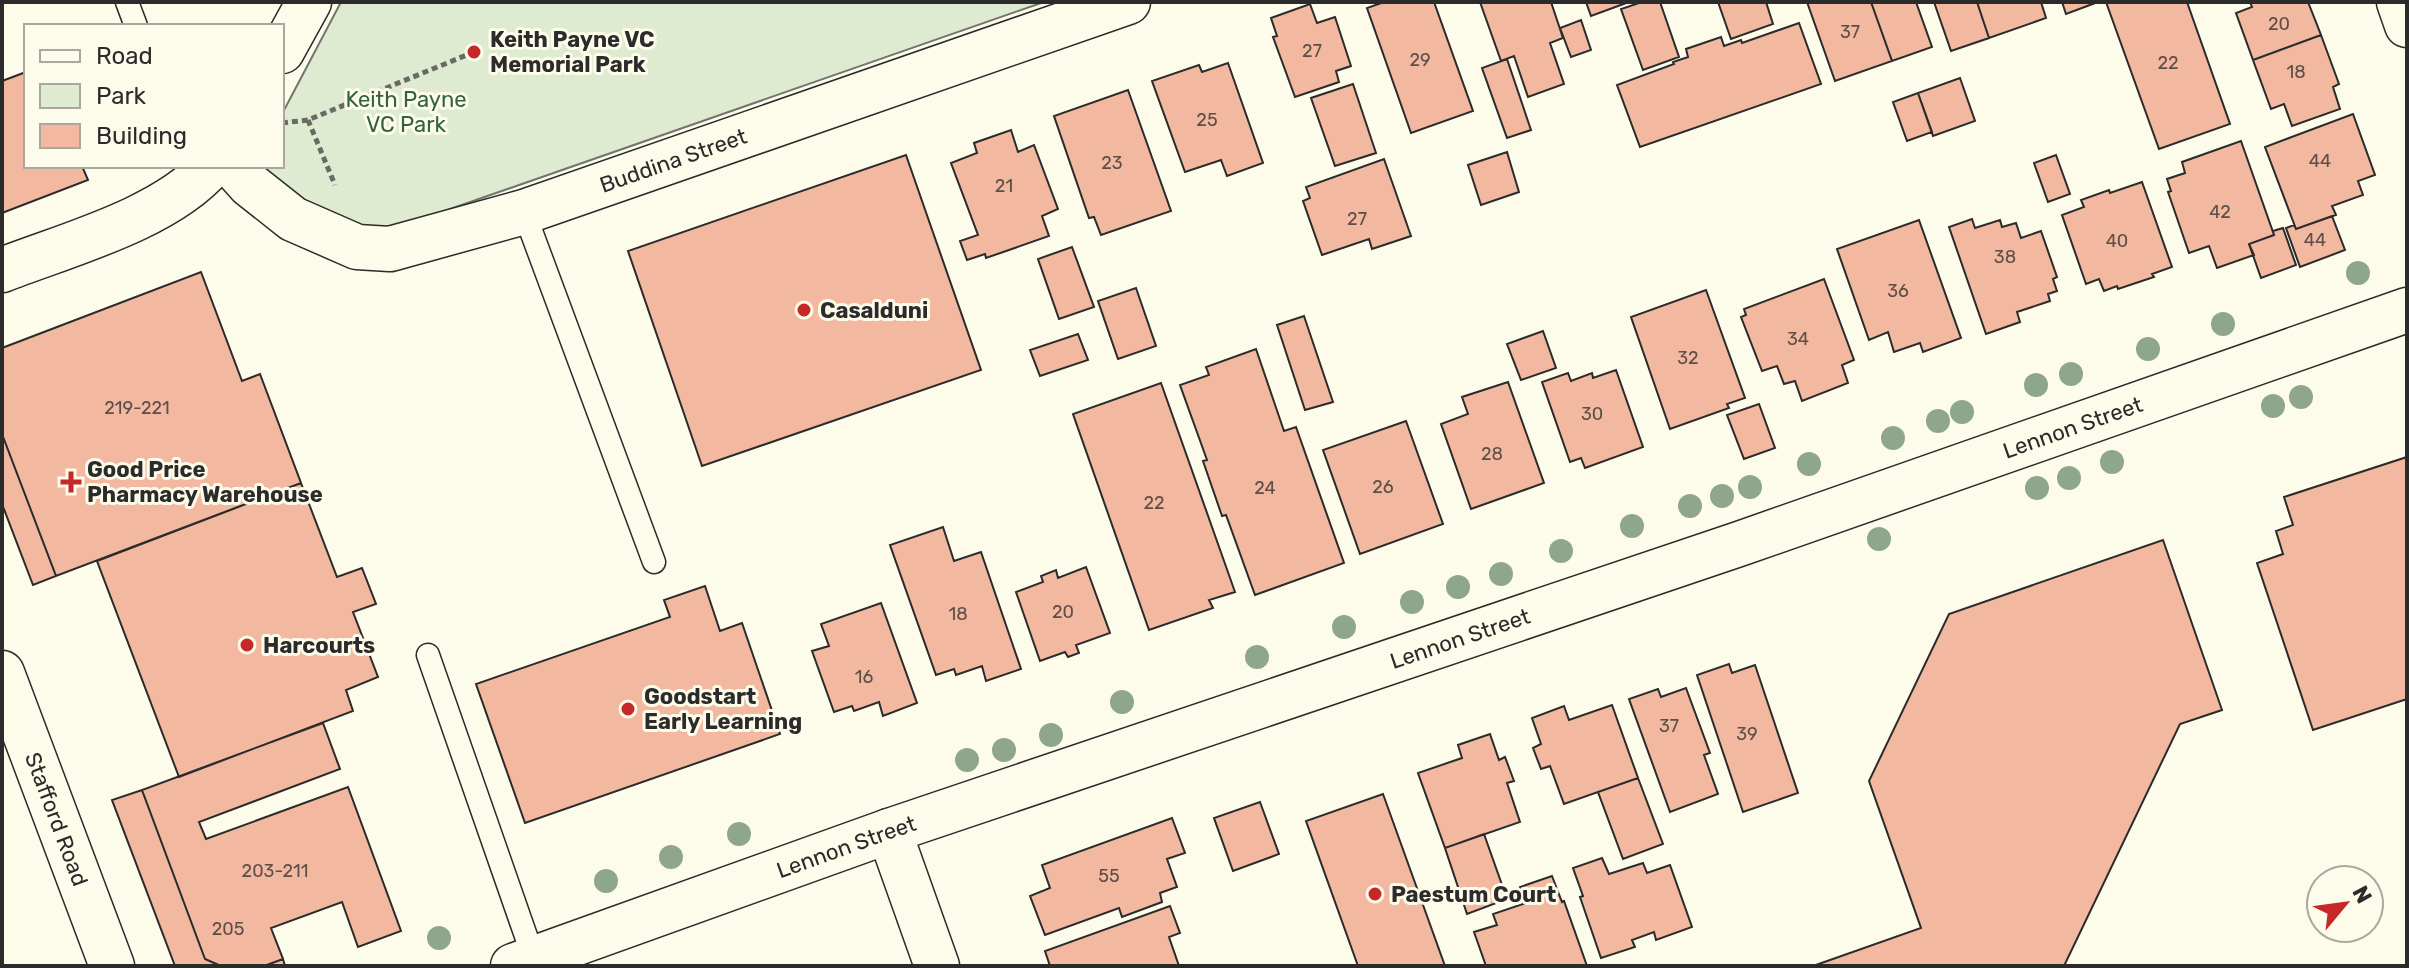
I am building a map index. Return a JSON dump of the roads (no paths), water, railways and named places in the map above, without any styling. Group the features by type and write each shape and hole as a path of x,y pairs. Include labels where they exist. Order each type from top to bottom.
{"main road":[{"path":"284,47 309,2"},
{"name":"Buddina Street","path":"235,168 250,185 293,219 357,247 390,249 524,212 1128,2"},
{"path":"2399,2 2407,25"},
{"path":"2,270 126,223 180,192 209,168"},
{"name":"Lennon Street","path":"524,962 889,831 1739,544 2407,310"},
{"name":"Stafford Road","path":"2,673 112,966"},
{"path":"889,831 937,966"}],"lane":[{"path":"127,2 135,24"},
{"path":"524,212 654,562"},
{"path":"428,655 524,962"}],"place":[{"name":"Keith Payne VC Memorial Park","path":"474,52"},
{"name":"Casalduni","path":"804,310"},
{"name":"Good Price Pharmacy Warehouse","path":"71,482"},
{"name":"Harcourts","path":"247,645"},
{"name":"Goodstart Early Learning","path":"628,709"},
{"name":"Paestum Court","path":"1375,894"}],"park label":[{"name":"Keith Payne VC Park","path":"406,112"}]}
